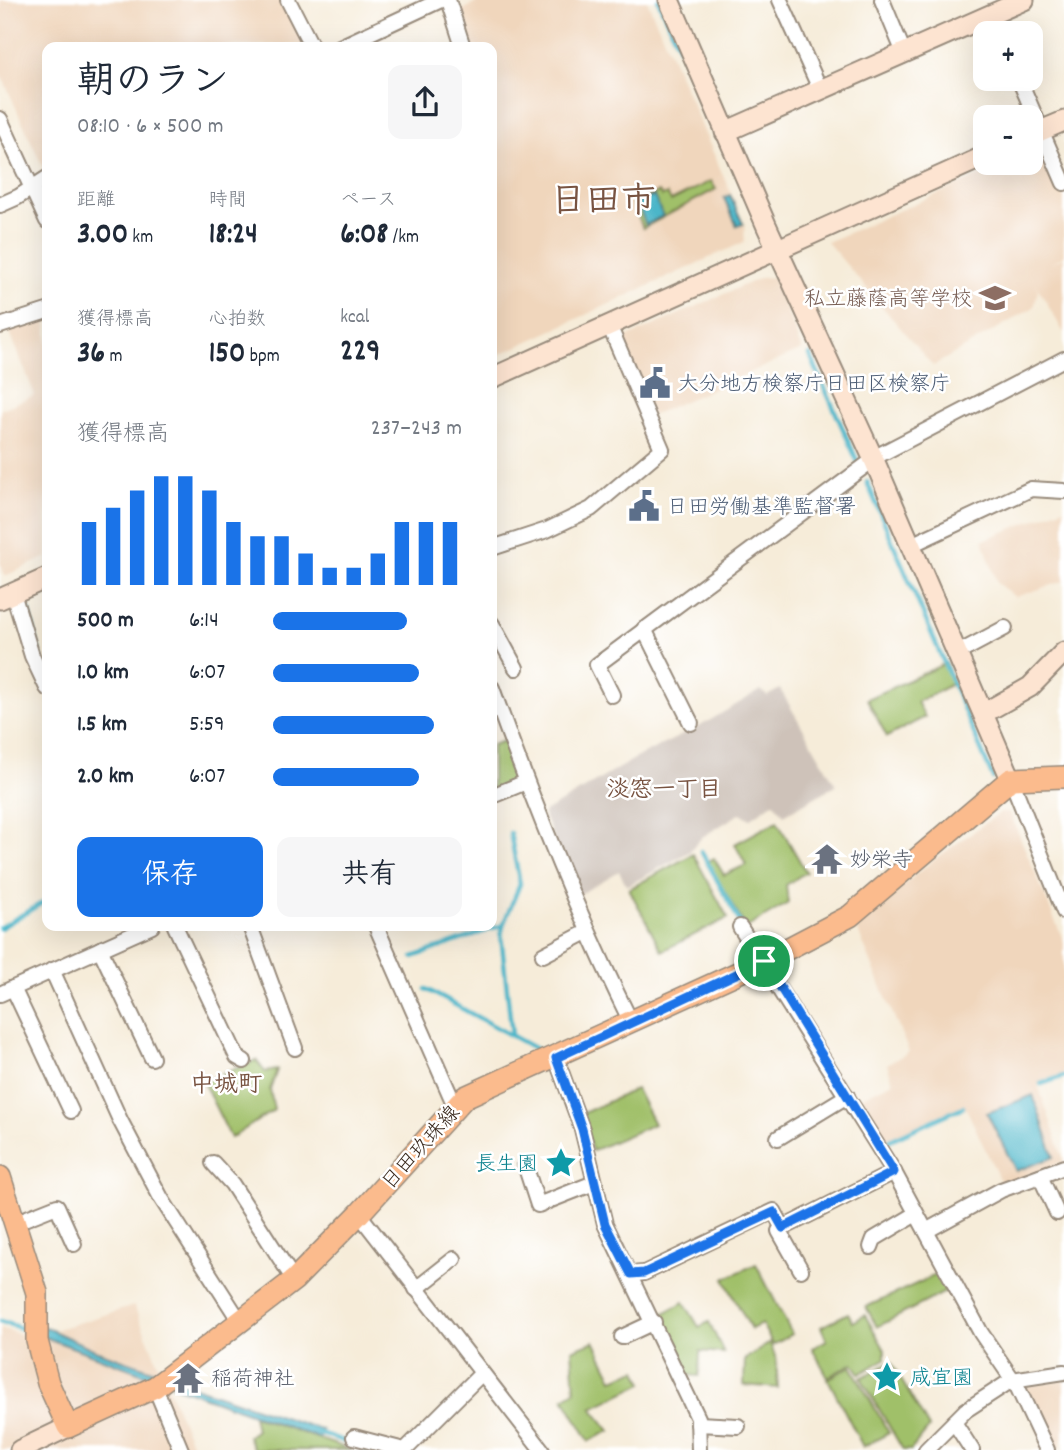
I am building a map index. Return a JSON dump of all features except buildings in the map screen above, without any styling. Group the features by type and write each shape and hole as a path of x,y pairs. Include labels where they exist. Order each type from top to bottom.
{"main road":[{"path":"1010,779 1064,777"},
{"name":"日田玖珠線","path":"68,1427 163,1381 242,1323 294,1280 359,1214 465,1097 556,1058 764,961 868,903 1010,779"},
{"path":"0,1177 9,1220 37,1293 37,1334 47,1383 68,1427"}],"street":[{"path":"288,0 309,42"},
{"path":"351,42 441,0"},
{"path":"447,0 461,42"},
{"path":"669,0 725,132 874,460 984,713 1064,912"},
{"path":"780,0 820,89"},
{"path":"882,0 904,53"},
{"path":"725,132 1024,0"},
{"path":"0,119 42,210"},
{"path":"1043,130 1064,121"},
{"path":"1043,146 1064,183"},
{"path":"497,376 973,161"},
{"path":"0,205 42,181"},
{"path":"0,326 42,313"},
{"path":"497,546 547,530 591,509 662,449 609,326"},
{"path":"612,695 597,665 644,629 874,460 1064,359"},
{"path":"911,545 1031,489 1064,491"},
{"path":"42,580 6,596 42,677"},
{"path":"958,653 1005,628"},
{"path":"644,629 691,723"},
{"path":"497,633 516,668"},
{"path":"984,713 1030,687 1064,652"},
{"path":"497,702 526,782 587,932 631,1022"},
{"path":"497,794 526,782"},
{"path":"740,927 764,961 894,1172 981,1333 1012,1380 1047,1450"},
{"path":"71,1111 7,991 141,931"},
{"path":"177,931 237,1057 244,1061"},
{"path":"252,931 295,1048"},
{"path":"378,931 455,1106"},
{"path":"543,955 587,932"},
{"path":"100,949 152,1058"},
{"path":"52,970 120,1120 161,1198 242,1323"},
{"path":"556,1058 582,1129 605,1224 654,1322 698,1424 699,1450"},
{"path":"778,1138 847,1096"},
{"path":"213,1163 232,1184 294,1280"},
{"path":"525,1165 538,1205 594,1183"},
{"path":"926,1231 1001,1190 1064,1167"},
{"path":"801,1270 779,1231 894,1172"},
{"path":"1040,1175 1057,1213"},
{"path":"9,1220 57,1206 74,1244"},
{"path":"631,1274 644,1273 774,1212 783,1228"},
{"path":"359,1214 542,1450"},
{"path":"871,1247 874,1239 916,1214"},
{"path":"416,1289 454,1259"},
{"path":"622,1337 654,1322"},
{"path":"926,1450 966,1410 1012,1380 1064,1372"},
{"path":"354,1437 405,1450 482,1373"},
{"path":"163,1381 181,1450"},
{"path":"954,1422 972,1450"},
{"path":"698,1424 738,1426"},
{"path":"20,1450 68,1427"}],"shaded area":[{"path":"0,0 285,0 304,42 42,42 42,166 0,72"},
{"path":"480,0 647,0 745,226 744,242 497,356 497,42 467,42 458,13"},
{"path":"1043,150 1064,196 1064,255 1050,264 1064,257 1064,333 1035,283 1038,290 1034,307 933,366 827,242 981,175 1043,175"},
{"path":"774,277 802,350 652,415 621,340 760,278"},
{"path":"42,319 42,559 5,576 0,564 0,410 35,395 9,330"},
{"path":"1064,508 1064,581 1015,597 997,583 983,540"},
{"path":"780,689 836,785 784,815 774,802 750,819 741,813 702,837 689,852 627,886 619,871 577,896 543,813 641,755 697,728 761,690 767,696"},
{"path":"1001,812 1010,813 1064,942 1064,1075 1038,1085 1064,1161 1002,1185 966,1108 882,1143 856,1100 893,1082 887,1064 909,1052 855,924 935,859"},
{"path":"134,1306 194,1450 0,1450 0,1328 31,1337"},
{"path":"1064,1380 1064,1436 1058,1450 1050,1450 1021,1387"}],"green space":[{"path":"711,181 716,189 643,228 632,203 659,192 662,196 667,194 671,201"},
{"path":"946,663 954,683 917,702 925,717 887,737 867,699"},
{"path":"504,741 519,779 497,789 497,743"},
{"path":"777,821 806,872 786,885 788,903 746,928 707,862 714,858 724,875 746,865 735,844"},
{"path":"693,854 728,918 662,951 629,889"},
{"path":"256,1060 265,1072 277,1070 270,1090 274,1110 231,1138 203,1082"},
{"path":"636,1089 654,1124 592,1151 581,1114"},
{"path":"756,1264 792,1334 773,1345 762,1324 751,1329 724,1279"},
{"path":"942,1272 951,1289 877,1327 866,1307"},
{"path":"684,1302 699,1327 709,1322 724,1353 700,1351 699,1376 687,1375 659,1316"},
{"path":"848,1313 853,1322 865,1315 885,1350 885,1359 860,1374 853,1363 828,1377 812,1348 827,1340 821,1327"},
{"path":"594,1341 613,1379 637,1370 643,1383 592,1408 610,1431 589,1441 564,1398 575,1391 572,1350"},
{"path":"770,1343 776,1359 778,1388 744,1385 745,1359"},
{"path":"891,1362 929,1428 911,1450 903,1450 861,1378"},
{"path":"851,1366 889,1433 863,1447 828,1379"},
{"path":"253,1416 351,1450 254,1450 248,1436 256,1430"}],"water":[{"path":"730,195 743,224 737,226 724,198"},
{"path":"654,196 663,216 646,225 637,203"},
{"path":"1033,1095 1054,1157 1016,1171 987,1113"},
{"path":"40,1325 95,1350 158,1372 151,1377 39,1335"},
{"path":"177,1381 322,1430 319,1438 172,1385"}],"waterway":[{"path":"658,0 679,47"},
{"path":"810,355 860,467"},
{"path":"867,482 993,778"},
{"path":"29,610 41,660"},
{"path":"497,927 503,925 520,884 510,833"},
{"path":"701,851 741,924"},
{"path":"0,928 42,903"},
{"path":"503,926 501,935 512,1035"},
{"path":"413,957 486,931"},
{"path":"426,989 545,1054"},
{"path":"1041,1084 1064,1076"},
{"path":"881,1144 963,1107"},
{"path":"0,1321 29,1331"},
{"path":"317,1432 369,1450"}],"place":[{"name":"私立藤蔭高等学校","path":"995,298"},
{"name":"大分地方検察庁日田区検察庁","path":"655,383"},
{"name":"日田労働基準監督署","path":"644,506"},
{"name":"妙栄寺","path":"827,859"},
{"name":"長生園","path":"561,1163"},
{"name":"咸宜園","path":"887,1377"},
{"name":"稲荷神社","path":"188,1378"}],"district":[{"name":"日田市","path":"603,199"},
{"name":"淡窓一丁目","path":"664,788"},
{"name":"中城町","path":"226,1083"}],"route":[{"path":"764,961 894,1172 783,1228 774,1212 644,1273 631,1274 605,1224 582,1129 556,1058 764,961"}]}
